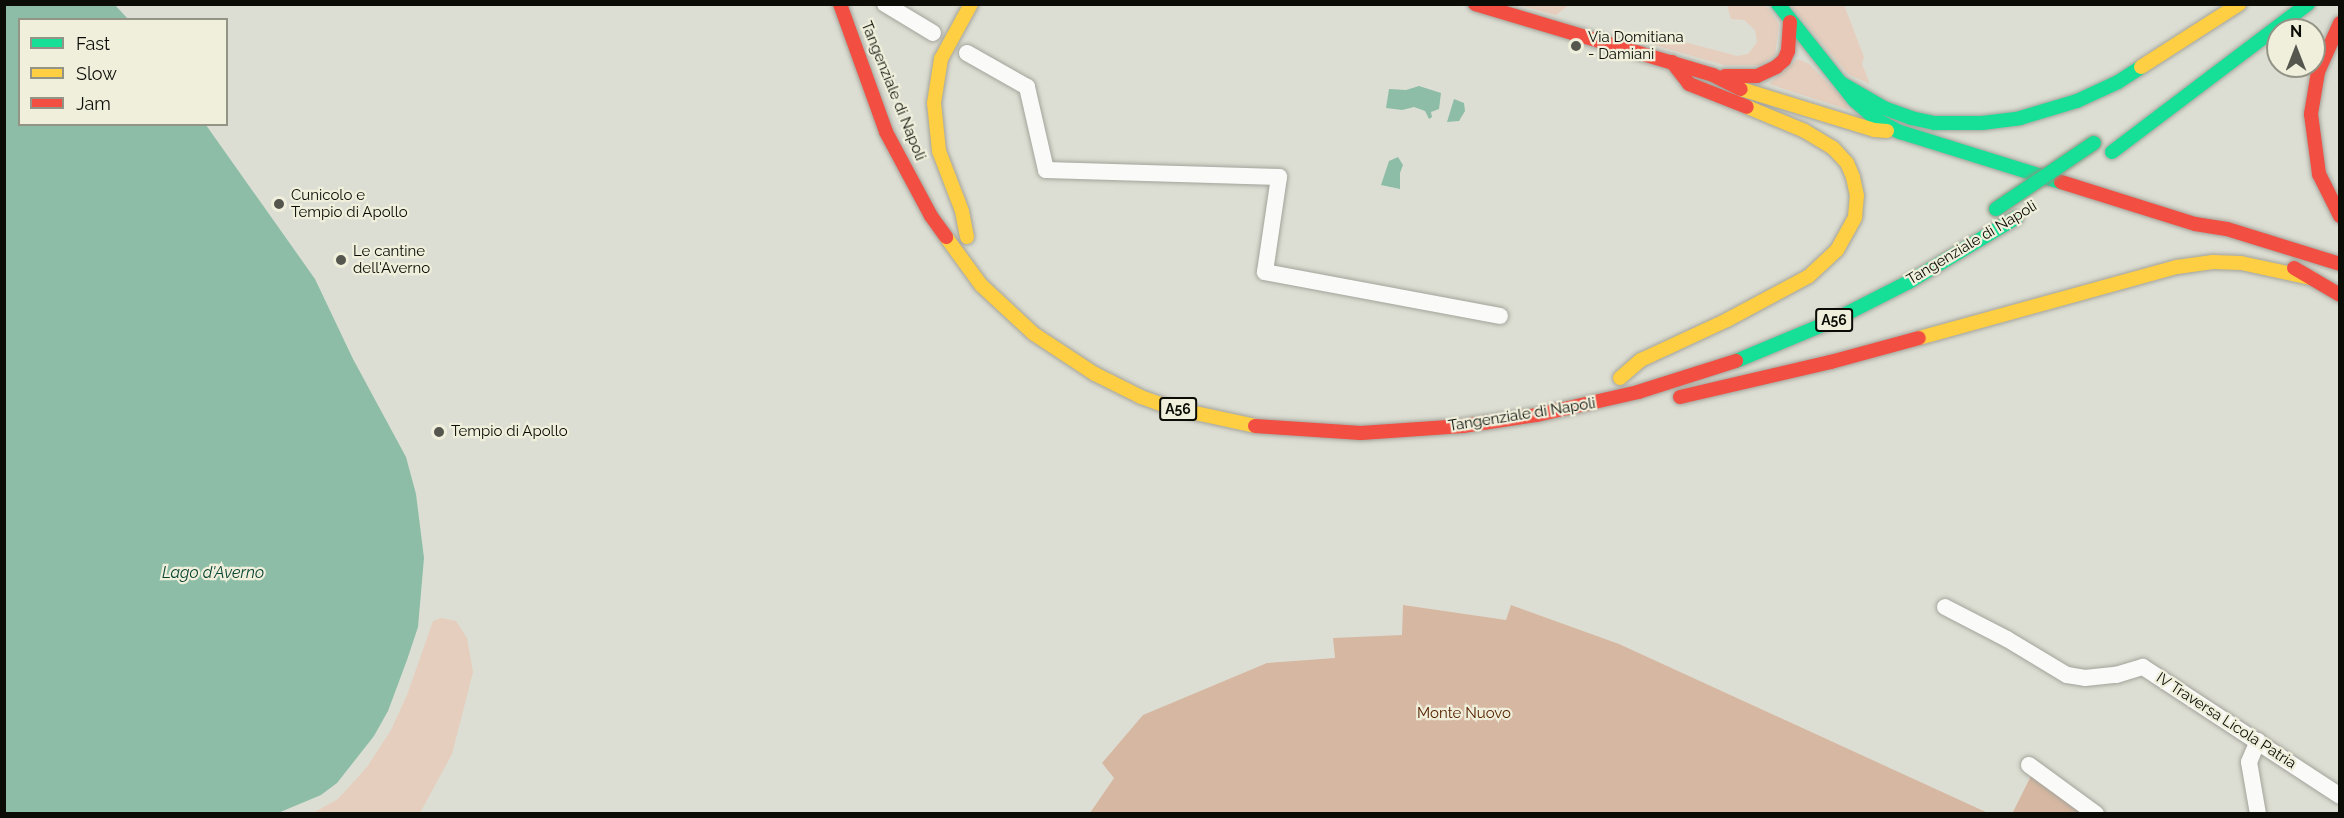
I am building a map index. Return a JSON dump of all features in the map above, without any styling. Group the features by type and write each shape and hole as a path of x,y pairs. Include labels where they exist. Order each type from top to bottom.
{"main road":[{"name":"Tangenziale di Napoli","path":"840,4 886,132 917,192 956,253 981,285 1044,340 1095,374 1142,397 1204,417 1247,425 1289,430 1361,433 1501,421 1638,392 1748,357 1832,321 1909,282 2021,215"},
{"path":"967,237 962,211 939,151 934,103 937,75 944,52 971,4"},
{"path":"1475,4 1713,75 1735,87 1874,130 1899,132 2195,224 2227,229 2340,264"},
{"path":"1778,4 1790,22 1865,110 1899,132"},
{"path":"1841,83 1884,108 1911,118 1934,123 1982,123 2020,118 2070,104 2118,82 2239,4"},
{"path":"2107,156 2308,4"},
{"path":"1713,75 1757,76 1776,67 1784,60 1788,51 1790,22"},
{"path":"2340,23 2318,72 2311,114 2319,174 2340,216"},
{"path":"1658,368 1615,380 1641,360 1727,321 1809,276 1837,250 1850,231 1855,217 1857,195 1847,163 1833,148 1806,131 1689,84 1672,63"},
{"name":"Tangenziale di Napoli","path":"1981,219 2099,140"},
{"name":"Tangenziale di Napoli","path":"2054,193 2083,173"},
{"path":"945,204 978,252"},
{"path":"2195,224 2223,240 2298,270 2340,295"},
{"path":"1638,392 1683,398 1714,391 1831,362 2198,263 2257,265 2311,278"}],"street":[{"path":"885,4 933,33"},
{"path":"967,53 1027,87 1046,170 1279,177 1265,272 1500,315"},
{"name":"IV Traversa Licola Patria","path":"1945,607 2007,639 2067,675 2085,678 2106,676 2143,667 2340,796"},
{"path":"2258,741 2249,762 2258,813"},
{"path":"2029,765 2096,813"}],"shaded area":[{"path":"1518,5 1569,5 1556,15"},
{"path":"1727,5 1764,5 1769,9 1779,24 1775,55 1760,65 1724,65 1654,45 1658,35 1737,56 1748,54 1757,42 1755,30 1744,20 1731,19"},
{"path":"1791,5 1844,5 1864,57 1862,64 1870,84 1848,74"},
{"path":"1798,59 1809,64 1843,99 1849,110 1769,84"},
{"path":"441,618 456,621 467,638 473,672 452,754 420,813 313,813 338,799 367,767 391,730 407,695 433,621"}],"green space":[{"name":"Monte Nuovo","path":"1403,605 1506,620 1511,605 1619,644 1988,813 1090,813 1114,778 1102,763 1143,715 1267,663 1335,658 1333,638 1402,635"},
{"path":"2032,774 2090,814 2012,814"}],"water":[{"name":"Lago d'Averno","path":"5,4 115,5 127,18 18,18 18,126 207,126 315,279 353,359 406,457 416,494 424,558 418,627 388,711 374,736 337,783 321,795 278,813 5,813"},
{"path":"1419,86 1441,93 1439,109 1431,112 1432,117 1429,119 1425,111 1414,107 1402,110 1386,108 1389,89 1406,90"},
{"path":"1454,99 1464,103 1465,111 1459,121 1447,122"},
{"path":"1398,157 1403,165 1400,173 1400,189 1381,185 1389,161"}],"traffic: fast":[{"path":"1778,4 1854,100 1877,120 1900,132 2061,182"},
{"path":"2112,152 2308,4"},
{"path":"1841,83 1884,108 1911,118 1934,123 1982,123 2020,118 2077,101 2118,82 2141,67"},
{"path":"1996,209 2094,143"},
{"path":"1736,361 1832,321 1909,282 2016,218"}],"traffic: slow":[{"path":"967,237 962,211 939,151 934,103 941,59 971,4"},
{"path":"2141,67 2239,4"},
{"path":"1741,89 1874,130 1887,131"},
{"path":"1620,378 1641,360 1727,320 1809,276 1837,250 1855,217 1857,196 1853,177 1847,163 1833,148 1805,131 1747,107"},
{"path":"946,237 981,285 1034,334 1095,374 1141,397 1172,408 1255,426"},
{"path":"1919,338 2177,267 2213,262 2241,263 2311,278"}],"traffic: jam":[{"path":"840,4 886,132 931,216 946,237"},
{"path":"1475,4 1713,75 1741,89"},
{"path":"1725,76 1757,76 1776,67 1784,60 1788,51 1790,22"},
{"path":"2340,23 2318,72 2311,114 2319,174 2340,216"},
{"path":"1672,62 1689,84 1747,107"},
{"path":"2061,182 2195,224 2227,229 2340,264"},
{"path":"2294,268 2340,295"},
{"path":"1680,397 1831,362 1919,338"},
{"path":"1255,426 1361,433 1463,426 1537,415 1638,392 1736,361"}],"place":[{"name":"Via Domitiana - Damiani","path":"1576,46"},
{"name":"Cunicolo e Tempio di Apollo","path":"279,204"},
{"name":"Le cantine dell'Averno","path":"341,260"},
{"name":"Tempio di Apollo","path":"439,432"}]}
